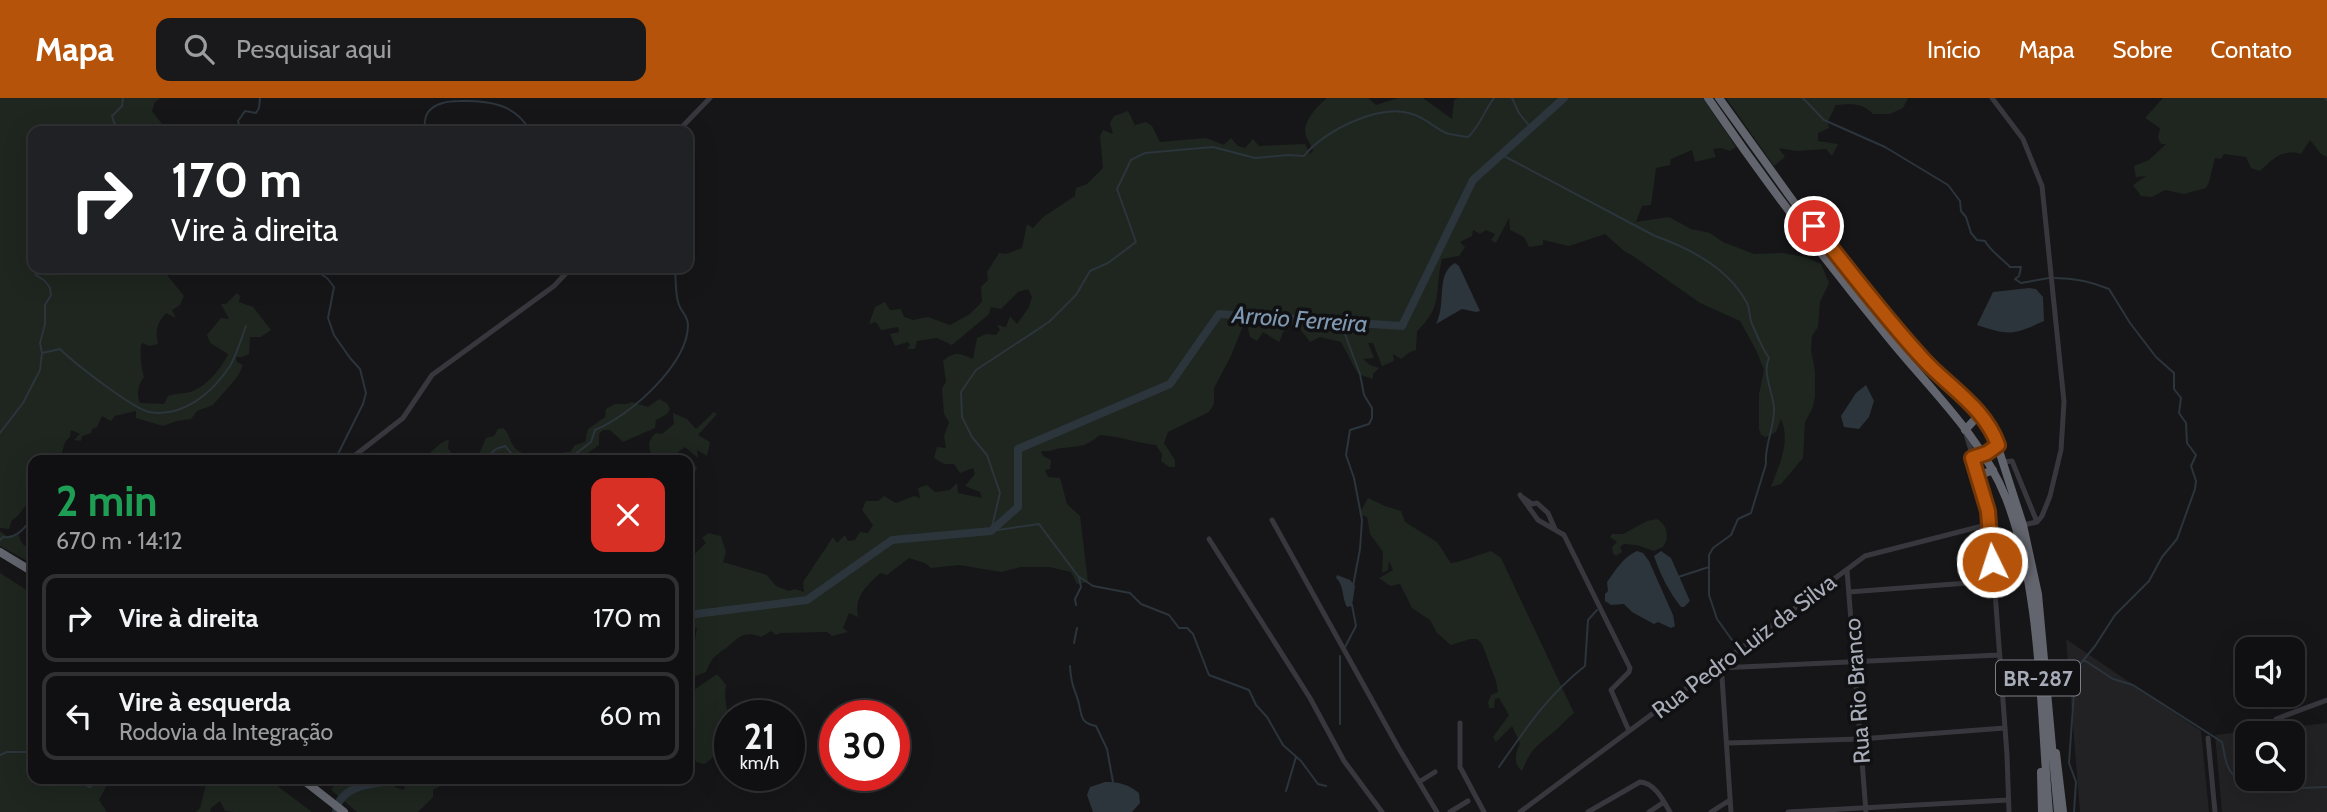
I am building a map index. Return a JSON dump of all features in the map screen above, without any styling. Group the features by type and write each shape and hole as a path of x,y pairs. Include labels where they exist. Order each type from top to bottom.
{"highway":[{"name":"BR-287","path":"1708,98 1788,211 1965,430 1993,470 2013,519 2027,574 2057,812"},
{"name":"BR-287","path":"1719,98 1796,205 1900,332 1990,427 2023,525 2038,594 2049,812"},
{"path":"1965,430 1980,414"},
{"path":"1972,458 1983,455 1998,445"},
{"path":"1978,476 1993,470"},
{"path":"0,552 28,569"},
{"name":"BR-287","path":"2042,812 2047,737"},
{"name":"BR-287","path":"2047,737 2059,763 2063,812"},
{"path":"309,784 344,812"}],"street":[{"path":"683,126 709,98"},
{"path":"1992,98 2014,124 2039,174 2045,202 2064,402 2058,469 2042,516 2037,522 2023,525"},
{"path":"355,455 403,418 432,375 554,286 566,273"},
{"path":"1965,430 1990,524 2005,728 2008,812"},
{"name":"BR-287","path":"2003,462 2012,461 2037,522"},
{"path":"1555,529 1542,506 1532,504 1520,495 1538,520 1564,535 1630,668 1611,690 1629,731"},
{"path":"1272,520 1437,812"},
{"name":"Rua Pedro Luiz da Silva","path":"1520,812 1718,668 1865,556 1990,524"},
{"path":"1209,539 1310,698 1344,761 1382,812"},
{"name":"Rua Rio Branco","path":"1847,570 1865,809"},
{"path":"1849,592 1993,581"},
{"path":"1729,812 1722,677 1718,668 1999,655"},
{"path":"2276,719 2327,700"},
{"path":"1460,723 1460,767 1484,812"},
{"path":"1727,743 1860,739 2005,728"},
{"path":"2208,738 2215,812"},
{"path":"1419,782 1435,772"},
{"path":"1588,812 1640,782 1647,783 1670,812"},
{"path":"1788,812 2008,800"},
{"path":"1450,812 1468,801"},
{"path":"1711,812 1728,801"},
{"path":"1649,812 1664,802"},
{"path":"1530,804 1535,812"}],"shaded area":[{"path":"0,98 161,98 155,102 152,111 167,126 28,126 28,273 169,273 167,275 184,296 180,305 172,310 176,318 166,313 161,320 157,331 158,344 141,345 144,377 138,390 140,403 164,404 168,396 196,390 212,377 228,354 210,343 207,335 221,318 229,319 221,304 226,304 237,293 240,296 239,302 253,307 271,330 261,337 250,337 249,354 236,357 237,362 243,365 238,376 213,405 197,411 191,419 163,426 136,418 136,411 115,416 111,421 102,416 97,427 82,436 81,441 74,440 80,434 71,430 61,455 28,455 28,502 12,520 9,529 0,528"},
{"path":"1327,98 1368,98 1376,105 1398,98 1423,98 1452,119 1454,100 1458,98 1703,98 1736,147 1730,151 1713,149 1716,157 1695,162 1692,150 1671,159 1670,165 1656,168 1651,205 1642,206 1636,222 1669,217 1691,229 1710,233 1723,242 1754,254 1782,253 1805,257 1821,264 1829,283 1820,302 1818,327 1812,336 1815,397 1805,422 1803,458 1781,484 1771,487 1783,453 1784,428 1781,419 1776,432 1766,437 1761,435 1759,394 1764,370 1740,321 1700,303 1624,251 1605,234 1569,246 1543,240 1543,245 1529,247 1524,237 1510,230 1509,218 1496,243 1491,240 1495,234 1486,230 1480,234 1473,230 1472,236 1460,242 1465,247 1459,256 1442,259 1435,306 1417,331 1416,350 1401,359 1393,354 1394,361 1382,366 1373,343 1368,343 1374,358 1363,359 1379,368 1373,374 1373,379 1358,374 1341,342 1320,337 1310,342 1297,325 1286,326 1279,342 1263,332 1257,341 1250,337 1248,328 1243,326 1214,388 1214,404 1209,412 1168,432 1164,443 1175,460 1175,467 1169,467 1161,461 1162,454 1156,445 1100,435 1079,446 1041,451 1043,456 1051,460 1050,469 1045,470 1048,477 1060,478 1067,504 1080,516 1088,582 1077,584 1071,572 1049,567 1021,567 1001,572 959,565 931,568 909,558 887,575 880,573 866,588 858,603 858,617 849,613 843,628 848,632 832,636 827,632 776,635 771,631 761,637 745,635 717,654 706,672 693,677 693,645 697,628 693,627 693,555 706,543 702,538 708,533 721,536 726,552 723,562 767,575 776,586 789,591 795,589 804,592 803,582 833,537 837,543 845,535 848,541 855,540 860,532 868,533 873,525 862,510 866,501 878,501 884,496 896,503 914,496 920,498 918,488 927,485 935,492 950,490 957,483 958,493 982,498 980,492 965,486 975,474 973,468 960,473 954,464 944,464 934,458 937,447 946,448 944,436 949,422 944,414 942,388 946,382 943,361 957,354 973,359 977,338 986,334 996,335 1000,330 997,325 1006,327 1010,316 1017,324 1029,307 1032,297 1028,289 1018,292 1001,309 991,307 989,314 952,345 937,338 917,341 915,349 907,349 910,345 908,342 895,346 890,334 899,332 898,327 881,330 876,322 869,324 875,307 885,302 890,310 901,309 904,317 913,320 928,317 950,325 970,314 982,302 981,287 988,280 987,272 999,253 1006,254 1022,248 1027,224 1033,228 1043,217 1075,196 1076,188 1087,184 1103,168 1100,136 1103,130 1113,134 1110,123 1114,116 1128,111 1135,125 1146,122 1152,126 1160,142 1206,138 1224,145 1231,138 1238,146 1245,148 1253,139 1259,146 1305,144 1310,154 1313,151 1305,131 1315,110"},
{"path":"1726,98 1908,98 1903,108 1890,114 1873,114 1865,107 1856,105 1836,105 1828,121 1829,128 1818,133 1818,141 1838,144 1832,156 1826,149 1796,151 1779,148 1785,157 1774,166"},
{"path":"2163,98 2327,98 2327,157 2321,154 2310,140 2301,154 2283,154 2260,171 2251,168 2246,157 2224,154 2221,159 2215,158 2206,188 2184,194 2165,190 2152,197 2141,196 2133,185 2146,176 2136,177 2134,166 2149,160 2166,144 2161,144 2158,138 2160,128 2145,118"},
{"path":"1455,263 1459,266 1480,311 1462,309 1436,324 1445,274"},
{"path":"2036,289 2043,297 2044,321 2011,332 1977,325 1993,292"},
{"path":"1866,385 1874,401 1869,417 1859,429 1844,427 1841,416 1856,393"},
{"path":"659,399 667,403 670,409 656,420 655,428 623,442 610,430 603,430 599,434 599,445 585,455 541,455 570,452 575,445 585,442 588,429 605,417 606,409 615,404 632,402 648,407"},
{"path":"714,412 717,414 698,435 710,442 707,456 697,450 698,458 685,447 677,455 650,455 650,440 656,433 662,434 674,424 673,413 687,419 696,429"},
{"path":"503,428 514,447 533,455 504,455 503,452 502,455 478,455 486,438 494,436 498,429"},
{"path":"449,439 448,448 453,455 428,455"},
{"path":"1368,498 1401,511 1405,522 1437,542 1451,563 1491,551 1501,558 1574,713 1536,747 1522,771 1516,761 1520,743 1512,726 1496,742 1493,737 1509,715 1499,698 1495,699 1494,708 1489,708 1491,695 1498,692 1482,644 1477,639 1470,639 1451,645 1437,633 1430,620 1412,608 1400,584 1390,586 1379,578 1393,570 1389,561 1388,570 1382,573 1383,552 1370,534 1367,517 1359,514"},
{"path":"1657,519 1666,531 1663,547 1654,551 1624,544 1620,547 1622,552 1616,556 1613,554 1612,547 1617,542 1610,537 1612,534 1623,534 1647,521"},
{"path":"0,531 8,537 19,535 23,544 28,547 28,561 0,546"},
{"path":"1637,551 1643,553 1649,561 1673,615 1675,626 1671,628 1658,622 1654,624 1632,612 1624,604 1611,605 1605,601 1607,582 1623,561"},
{"path":"1661,551 1671,558 1690,601 1684,607 1681,607 1665,583 1659,569 1654,556"},
{"path":"0,573 28,591 28,784 107,784 99,800 107,812 0,812"},
{"path":"1337,575 1350,580 1355,586 1352,606 1347,607"},
{"path":"2066,639 2201,731 2209,812 2080,812"},
{"path":"717,674 726,685 726,700 714,700 714,756 704,764 696,762 693,749 693,691"},
{"path":"2327,723 2327,812 2222,812 2215,735 2235,733 2235,791 2305,791 2305,725"},
{"path":"1105,782 1131,787 1139,793 1140,803 1132,812 1093,812 1087,795 1090,787"},
{"path":"206,784 275,784 312,812 233,812 225,811 220,801 210,812 196,812 200,808"},
{"path":"335,784 394,784 403,790 405,787 400,784 446,784 433,790 433,797 418,812 357,812 331,790"}],"waterway":[{"path":"118,126 112,116 122,106 123,98"},
{"path":"240,126 238,121 245,111 256,113 260,98"},
{"name":"Arroio Ferreira","path":"1326,786 1318,784 1301,761 1283,745 1249,690 1209,675 1193,634 1187,628 1179,628 1169,615 1141,604 1130,593 1093,586 1078,576 1039,524 991,531 1000,493 987,455 972,437 962,417 961,392 976,370 1049,322 1076,295 1090,271 1108,263 1136,242 1117,189 1131,160 1145,153 1213,147 1255,158 1304,156 1324,137 1338,129 1384,112 1412,114 1446,133 1468,137 1494,98"},
{"name":"Arroio Ferreira","path":"1512,98 1519,113 1531,128"},
{"name":"Arroio Ferreira","path":"693,614 807,600 892,540 991,531 1018,507 1018,449 1170,384 1219,314 1402,326 1473,180 1564,98"},
{"path":"1803,98 1824,120 1885,147 1948,185 1960,201 1961,211 1977,240 1985,241 2010,267 2021,267 2019,276 2015,279 2021,283 2049,278"},
{"path":"425,126 427,113 439,104 470,101 491,103 509,109 527,126"},
{"path":"1502,155 1707,261 1730,280 1747,303 1752,324 1769,358 1767,370 1774,408 1773,422 1766,464 1751,513 1738,519 1731,535 1713,548 1709,555 1709,595 1717,619 1737,647"},
{"path":"0,433 23,403 40,370 45,305 51,295 50,288 35,273"},
{"path":"319,273 334,287 328,318 334,335 360,369 366,393 338,455"},
{"path":"574,455 591,442 595,430 624,413 655,387 678,356 688,325 678,301 675,273"},
{"path":"2055,278 2083,281 2109,289 2156,357 2174,373 2174,389 2181,398 2179,413 2186,423 2187,443 2196,455 2191,466 2196,481 2195,489 2177,539 2162,557 2149,581 2115,615 2076,669 2072,680 2074,692 2069,763 2076,782 2074,812"},
{"path":"1340,321 1360,374 1364,395 1372,408 1369,424 1350,430 1346,455 1354,478 1362,520 1353,586"},
{"path":"42,353 60,349 117,394 141,409 162,413 185,407 215,385 232,361 246,326"},
{"path":"489,455 505,446 513,455"},
{"path":"0,540 13,536 28,523"},
{"path":"1678,577 1709,567"},
{"path":"1076,605 1075,599 1081,587 1079,578"},
{"path":"1345,647 1356,626 1352,605"},
{"path":"1499,767 1549,700 1585,666 1588,620 1597,610"},
{"path":"1074,643 1077,628"},
{"path":"1340,656 1340,724"},
{"path":"2084,660 2113,679 2133,685 2222,742 2230,772 2238,778 2259,788 2279,787 2294,791 2300,788 2327,787"},
{"path":"1070,666 1072,684 1082,717 1087,723 1096,726 1107,749 1113,782"},
{"path":"0,755 7,752 28,752"},
{"path":"1286,791 1296,757"},
{"path":"84,784 90,787 93,784"},
{"name":"Arroio Ferreira","path":"336,812 339,802 346,794 371,784"}],"route":[{"path":"1814,226 1925,361 1978,410 1990,427 1998,445 1987,453 1972,458 1988,511 1992,562"}]}
